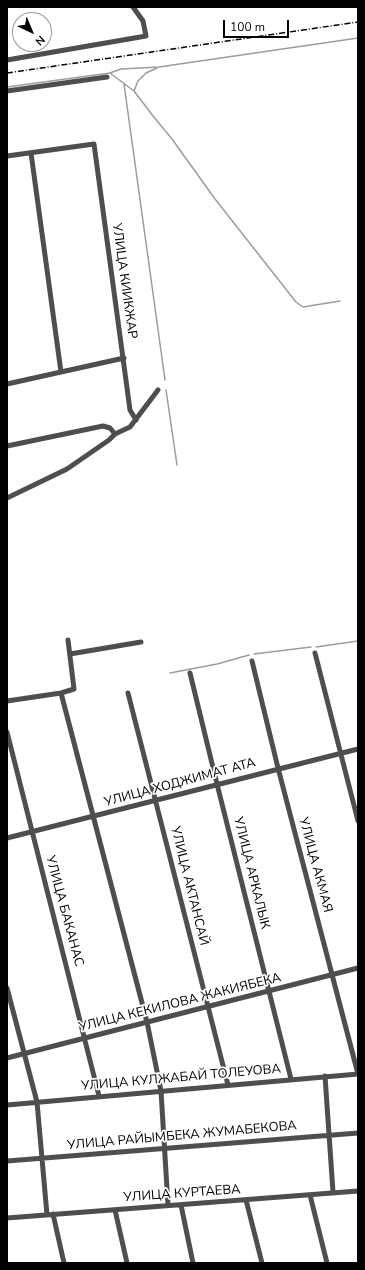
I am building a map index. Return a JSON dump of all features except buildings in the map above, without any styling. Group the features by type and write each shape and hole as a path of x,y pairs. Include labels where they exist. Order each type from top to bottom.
{"street":[{"path":"7,60 146,36 143,21 133,7"},
{"path":"7,91 107,78"},
{"name":"УЛИЦА КИИКЖАР","path":"31,153 94,144 130,410 136,420"},
{"path":"7,156 31,153 61,372"},
{"path":"7,384 124,358"},
{"path":"7,498 67,469 109,440 115,434 130,427 158,390"},
{"path":"7,446 103,426 110,428 115,434"},
{"path":"7,701 61,694 74,689 68,640"},
{"path":"70,654 141,642"},
{"path":"315,653 358,821"},
{"name":"УЛИЦА АКМАЯ","path":"252,661 278,768 358,1074"},
{"name":"УЛИЦА АРКАЛЫК","path":"190,673 292,1079"},
{"name":"УЛИЦА АКТАНСАЙ","path":"128,692 228,1084"},
{"path":"61,694 147,1022 162,1091 168,1205"},
{"name":"УЛИЦА БАКАНАС","path":"7,732 100,1096"},
{"name":"УЛИЦА ХОДЖИМАТ АТА","path":"7,838 358,748"},
{"name":"УЛИЦА КЕКИЛОВА ЖАКИЯБЕКА","path":"7,1058 358,968"},
{"path":"7,988 37,1102 42,1158 50,1214 64,1263"},
{"name":"УЛИЦА КУЛЖАБАЙ ТОЛЕУОВА","path":"7,1105 228,1084 358,1074"},
{"path":"325,1076 333,1192"},
{"name":"УЛИЦА РАЙЫМБЕКА ЖУМАБЕКОВА","path":"7,1161 358,1133"},
{"name":"УЛИЦА КУРТАЕВА","path":"7,1218 358,1191"},
{"path":"310,1194 327,1263"},
{"path":"246,1200 262,1263"},
{"path":"181,1205 193,1263"},
{"path":"115,1210 128,1263"}],"waterway":[{"path":"110,73 121,69 159,67 358,38"},
{"path":"134,91 138,81 146,73 157,68"},
{"path":"7,87 110,73 134,91 172,139 215,199 296,302 303,307 340,301"},
{"path":"124,84 165,380"},
{"path":"166,390 177,465"},
{"path":"316,647 358,641"},
{"path":"254,654 311,647"},
{"path":"170,673 217,664 249,655"}],"railway":[{"path":"7,73 358,22"}]}
